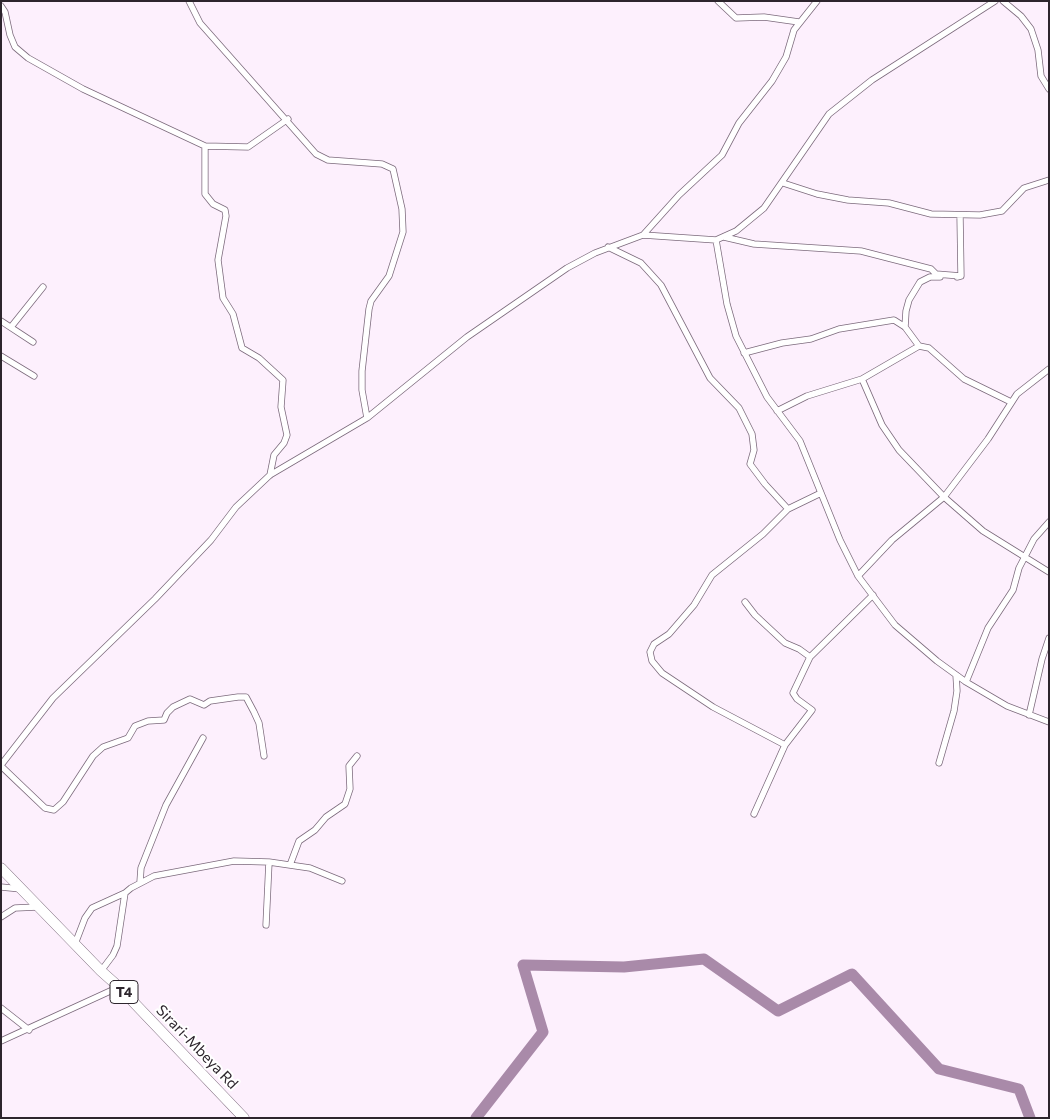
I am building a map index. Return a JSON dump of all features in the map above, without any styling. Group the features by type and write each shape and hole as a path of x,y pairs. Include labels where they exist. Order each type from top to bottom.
{"highway":[{"name":"Sirari-Mbeya Rd","path":"1,868 37,907 119,987 244,1118"}],"street":[{"path":"189,1 200,23 288,119 316,154 324,159 387,165 393,170 402,209 403,232 390,276 371,301 369,309 362,371 362,390 367,418"},
{"path":"718,1 736,18 764,17 799,22"},
{"path":"642,235 679,195 722,155 739,123 772,81 786,57 794,30 817,1"},
{"path":"264,756 259,723 246,697 238,696 210,701 204,704 190,699 173,707 167,713 164,720 135,726 128,738 103,746 93,756 63,802 54,810 45,808 1,765 53,698 155,599 206,546 236,507 270,475 367,418 467,338 567,268 608,247 642,235 716,240 724,237 758,215 783,183 829,114 872,80 995,1"},
{"path":"1003,1 1021,16 1031,28 1038,50 1039,68 1049,89"},
{"path":"1,6 5,12 10,35 15,47 28,58 83,89 205,146 248,147 288,119"},
{"path":"205,146 205,194 213,204 225,210 226,216 218,260 225,302 233,314 242,348 259,358 283,380 281,407 287,435 284,443 274,454 270,475"},
{"path":"783,183 817,194 848,200 889,203 932,214 980,215 1002,211 1024,188 1049,180"},
{"path":"960,215 961,276"},
{"path":"724,237 754,244 861,251 931,269 936,274 961,276"},
{"path":"716,240 727,304 736,336 777,411 800,441 858,576 895,625 924,651 966,682 1007,706 1049,722"},
{"path":"608,247 641,263 660,285 710,378 740,408 752,434 754,450 750,464 788,509"},
{"path":"905,328 909,300 920,282 930,277 961,276"},
{"path":"11,327 43,287"},
{"path":"744,353 782,343 811,339 840,329 891,320 905,328 919,346 928,348 964,379 1011,402"},
{"path":"1,321 33,342"},
{"path":"777,411 807,396 862,379 919,346"},
{"path":"1,356 34,376"},
{"path":"858,576 892,540 944,497 988,439 1011,402 1049,369"},
{"path":"862,379 882,425 899,450 944,497 983,531 1049,572"},
{"path":"785,745 713,707 662,673 652,661 650,652 654,644 669,634 694,604 712,575 763,534 788,509 821,493"},
{"path":"966,682 988,628 1013,590 1024,557 1034,539 1049,522"},
{"path":"754,814 785,745 812,710 797,699 793,693 810,657 872,595"},
{"path":"745,602 755,616 785,643 799,649 810,657"},
{"path":"1029,715 1049,638"},
{"path":"938,764 954,711 957,691 956,675"},
{"path":"140,882 142,868 166,805 202,738"},
{"path":"290,865 299,841 315,830 326,817 345,804 349,797 349,766 357,756"},
{"path":"75,944 85,918 92,908 125,893 140,882 154,876 234,861 270,862 310,868 342,881"},
{"path":"266,925 270,862"},
{"path":"1,887 21,889"},
{"path":"101,971 114,955 117,946 125,893"},
{"path":"1,918 14,908 37,907"},
{"path":"1,1042 119,987"},
{"path":"1,1008 29,1030"}],"waterway":[{"path":"476,1118 543,1032 523,965 624,967 704,959 778,1011 852,974 939,1069 1019,1089 1030,1118"}]}
